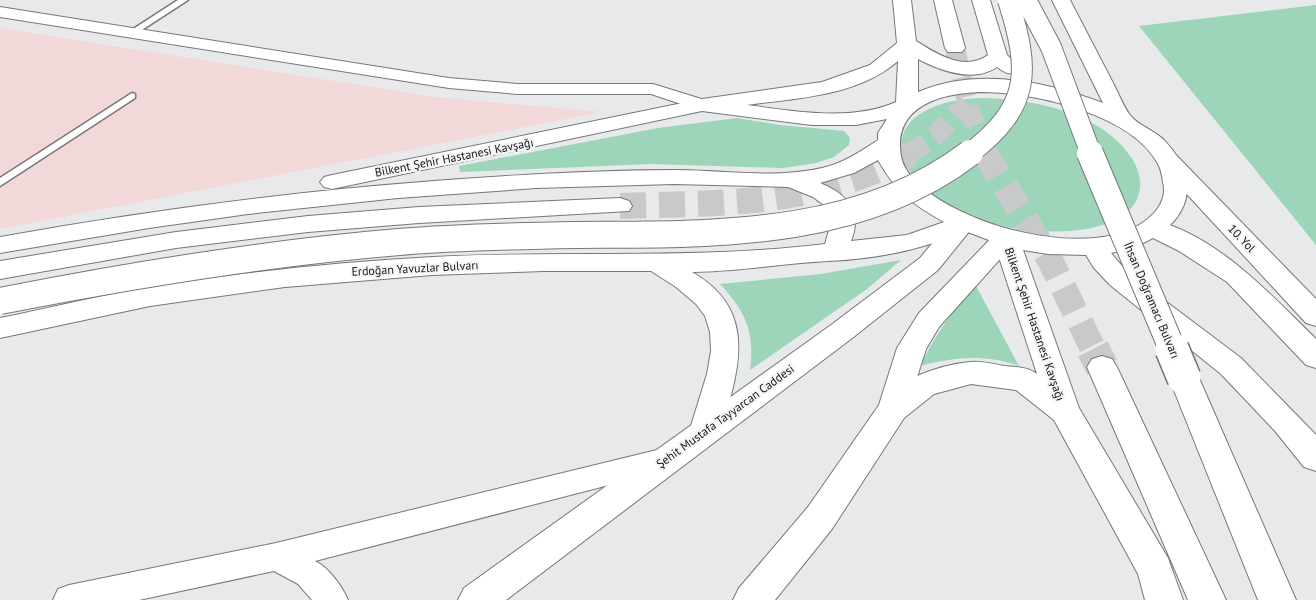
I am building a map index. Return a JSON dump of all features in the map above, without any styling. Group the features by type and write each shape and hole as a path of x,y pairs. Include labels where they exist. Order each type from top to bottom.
{"main road":[{"path":"902,0 909,73 906,107"},
{"path":"943,0 955,48"},
{"path":"981,0 998,57 1026,79 1053,93"},
{"path":"0,301 183,266 301,252 454,239 749,231 802,224 846,215 898,197 946,172 978,148 1003,120 1014,103 1022,82 1023,66 1022,45 1008,0"},
{"name":"İhsan Doğramacı Bulvarı","path":"1026,0 1051,48 1077,121 1278,600"},
{"path":"1061,0 1121,119"},
{"path":"907,44 941,63 954,67 979,67 990,64 998,57"},
{"name":"Bilkent Şehir Hastanesi Kavşağı","path":"208,210 408,165 702,105 842,83 877,69 907,44"},
{"name":"Bilkent Şehir Hastanesi Kavşağı","path":"702,105 814,118 854,118 880,115 906,107 921,98 958,87 1004,86 1053,93 1088,104 1121,119 1148,138 1168,160 1176,178 1177,197 1169,213 1154,228 1137,236 1094,246 1046,245 1006,238 963,223 927,202 908,186 890,162 887,144 889,130 895,118 906,107"},
{"path":"0,246 208,210 398,191 562,180 676,177 793,180 840,170 867,158 887,144"},
{"name":"10. Yol","path":"1168,160 1316,316"},
{"path":"793,180 827,195 838,202 844,211 846,223 834,253"},
{"path":"0,270 80,254 264,229 423,215 620,206"},
{"name":"Erdoğan Yavuzlar Bulvarı","path":"0,328 194,290 326,274 432,266 525,262 740,262 834,253 908,243 935,235 963,223"},
{"name":"Şehit Mustafa Tayyarcan Caddesi","path":"477,600 706,429 841,332 929,264 963,223"},
{"path":"1154,228 1188,245 1236,276 1316,357"},
{"path":"752,600 820,518 892,409 912,348 929,320 1006,238"},
{"name":"Bilkent Şehir Hastanesi Kavşağı","path":"1006,238 1065,411"},
{"path":"1094,246 1103,262 1119,279 1231,366 1286,422 1316,458"},
{"path":"656,262 695,286 710,299 720,315 726,336 725,358 721,380 706,429"},
{"path":"1102,366 1208,600"},
{"path":"892,409 924,385 971,373 1023,379 1065,411 1100,470 1154,570 1164,600"}],"street":[{"path":"0,12 449,83 518,89 653,89 702,105"},
{"path":"69,600 276,557 663,461"},
{"path":"276,557 309,574 332,600"}],"lane":[{"path":"131,33 184,0"},
{"path":"0,183 132,96"}],"shaded area":[{"path":"0,28 435,97 602,112 0,229"}],"green space":[{"path":"1316,5 1316,245 1139,26"},
{"path":"981,98 1022,101 1044,105 1065,111 1104,130 1120,144 1136,165 1140,187 1135,203 1124,214 1102,225 1086,229 1039,231 1019,229 981,220 945,203 920,184 906,164 901,143 904,132 910,123 927,110 957,100"},
{"path":"737,118 780,125 844,131 850,138 849,145 834,157 816,163 783,168 651,164 460,172 459,166 658,128"},
{"path":"901,260 867,289 750,370 751,344 747,323 736,304 720,284 821,274"},
{"path":"976,286 1019,366 1007,362 970,358 920,366 945,324"}],"tunnel":[{"path":"955,48 967,103"},
{"path":"909,154 935,136 967,103"},
{"path":"967,103 986,154"},
{"path":"620,206 733,202 805,192 840,183 876,170 912,153"},
{"path":"985,153 1051,262 1094,351"},
{"path":"1094,351 1102,367"}]}
